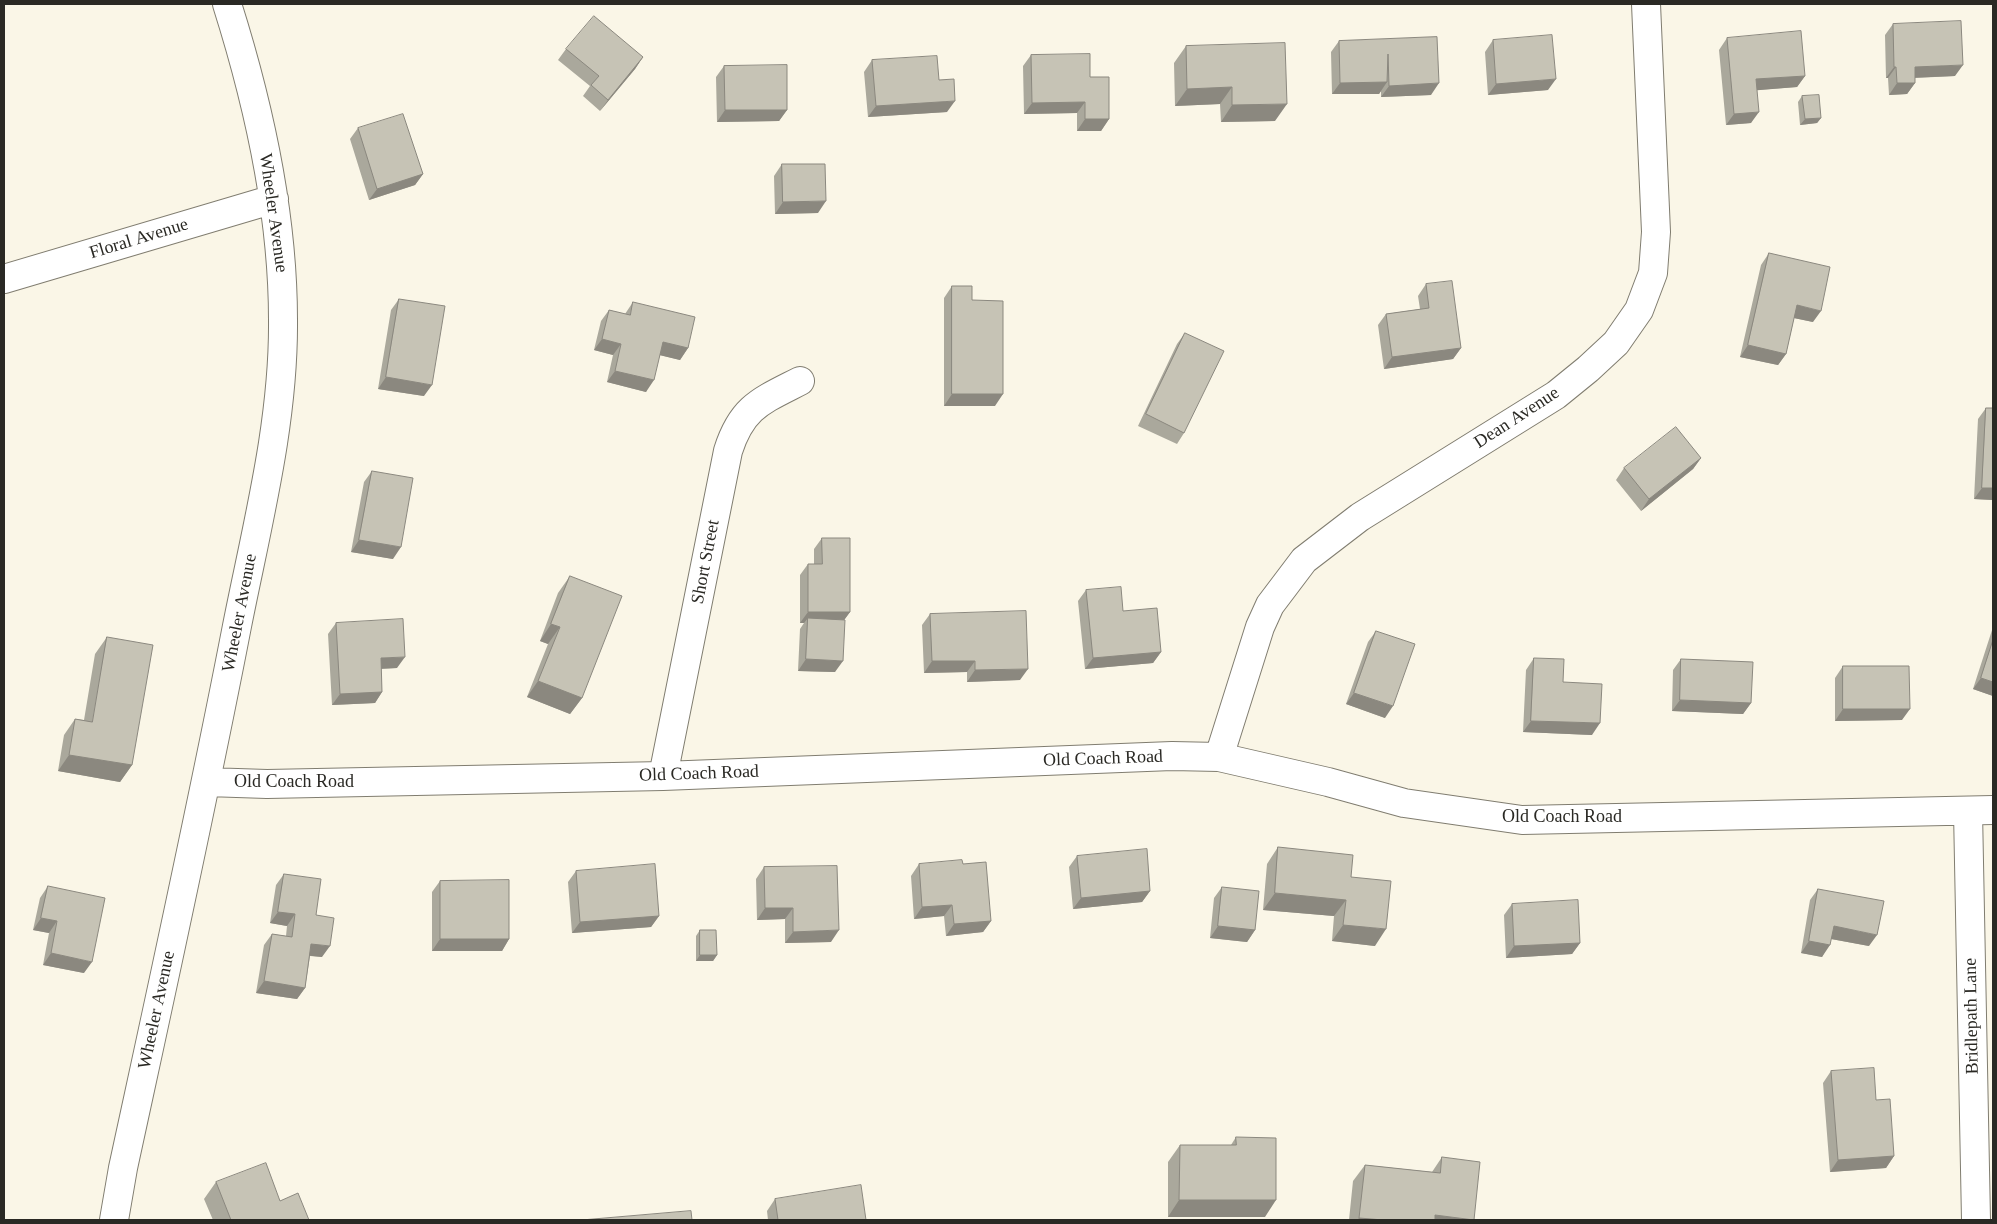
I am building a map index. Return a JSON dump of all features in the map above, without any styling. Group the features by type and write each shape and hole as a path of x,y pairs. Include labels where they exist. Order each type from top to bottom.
{"street":[{"name":"Wheeler Avenue","path":"114,1220 125,1159 207,782 267,475 279,400 284,321 274,199 258,116 227,4"},
{"name":"Dean Avenue","path":"1219,757 1260,627 1270,605 1304,560 1360,518 1556,395 1616,343 1639,310 1653,273 1656,232 1646,4"},
{"name":"Floral Avenue","path":"4,279 274,199"},
{"name":"Short Street","path":"663,776 728,451 735,429 756,404 800,381"},
{"name":"Old Coach Road","path":"207,782 267,784 663,776 1172,756 1219,757 1404,802 1522,820 1980,811"},
{"name":"Bridlepath Lane","path":"1976,1220 1980,811"}],"building":[{"path":"594,16 643,57 608,100 591,85 599,76 566,49"},
{"path":"1961,21 1963,65 1915,67 1915,83 1897,83 1896,67 1894,67 1893,24"},
{"path":"1801,31 1805,76 1756,79 1759,112 1734,114 1727,38"},
{"path":"1552,35 1556,79 1496,84 1493,40"},
{"path":"1437,37 1439,83 1389,86 1388,54 1387,82 1340,83 1339,41"},
{"path":"1285,43 1287,104 1232,105 1232,87 1187,89 1186,46"},
{"path":"1090,54 1090,77 1109,77 1109,119 1085,119 1085,102 1032,103 1031,55"},
{"path":"937,56 939,80 954,79 955,101 876,106 872,60"},
{"path":"787,65 787,110 725,110 724,66"},
{"path":"1819,95 1821,118 1805,119 1802,96"},
{"path":"403,114 423,174 377,189 358,128"},
{"path":"782,164 825,164 826,201 783,202"},
{"path":"1769,253 1830,267 1821,311 1797,305 1786,354 1748,345"},
{"path":"1452,281 1461,348 1392,357 1386,314 1429,308 1426,284"},
{"path":"952,286 972,286 972,300 1003,301 1003,394 952,394"},
{"path":"399,299 445,306 432,385 386,377"},
{"path":"633,302 695,317 688,348 663,342 654,380 615,371 621,344 602,339 609,310 630,315"},
{"path":"1185,333 1224,351 1184,433 1146,414"},
{"path":"1986,408 1993,408 1993,488 1982,488"},
{"path":"1676,427 1701,458 1649,499 1624,468"},
{"path":"372,471 413,478 401,547 359,540"},
{"path":"822,538 850,538 850,612 808,612 808,564 822,564"},
{"path":"570,576 622,596 582,698 538,681 560,627 551,624"},
{"path":"1121,587 1123,611 1157,608 1161,652 1093,658 1086,590"},
{"path":"1026,611 1028,669 975,670 975,661 932,661 930,614"},
{"path":"808,618 845,620 843,661 806,659"},
{"path":"403,619 405,657 381,658 382,692 340,694 336,623"},
{"path":"1376,631 1415,644 1393,706 1354,693"},
{"path":"107,637 153,645 132,765 69,755 75,719 92,722"},
{"path":"1993,640 1993,682 1981,678"},
{"path":"1534,658 1564,659 1563,682 1602,684 1600,723 1531,721"},
{"path":"1681,659 1753,662 1751,703 1680,700"},
{"path":"1843,666 1909,666 1910,709 1843,709"},
{"path":"1278,847 1353,855 1351,877 1391,881 1386,929 1343,925 1346,900 1275,893"},
{"path":"1147,849 1150,891 1081,898 1077,856"},
{"path":"962,860 963,864 986,862 991,921 954,924 952,905 922,907 919,864"},
{"path":"655,864 659,916 580,922 576,871"},
{"path":"837,866 839,930 793,932 793,908 765,908 764,867"},
{"path":"284,874 321,879 316,915 334,918 330,946 311,944 305,988 264,981 272,934 292,937 295,914 278,912"},
{"path":"509,880 509,939 440,939 440,881"},
{"path":"48,886 105,898 92,962 51,953 57,921 41,918"},
{"path":"1222,887 1259,891 1255,930 1218,926"},
{"path":"1818,889 1884,901 1877,935 1834,926 1830,945 1809,941"},
{"path":"1578,900 1580,943 1514,946 1512,904"},
{"path":"700,930 716,930 717,955 700,955"},
{"path":"1874,1068 1876,1100 1890,1099 1894,1156 1838,1160 1831,1071"},
{"path":"1236,1137 1276,1138 1276,1200 1179,1200 1180,1145 1236,1145"},
{"path":"1442,1157 1480,1162 1474,1220 1435,1215 1435,1220 1359,1218 1365,1165 1440,1173"},
{"path":"266,1163 280,1201 298,1193 309,1220 231,1220 216,1182"},
{"path":"861,1185 866,1220 778,1220 775,1199"},
{"path":"691,1211 692,1220 582,1220"}]}
